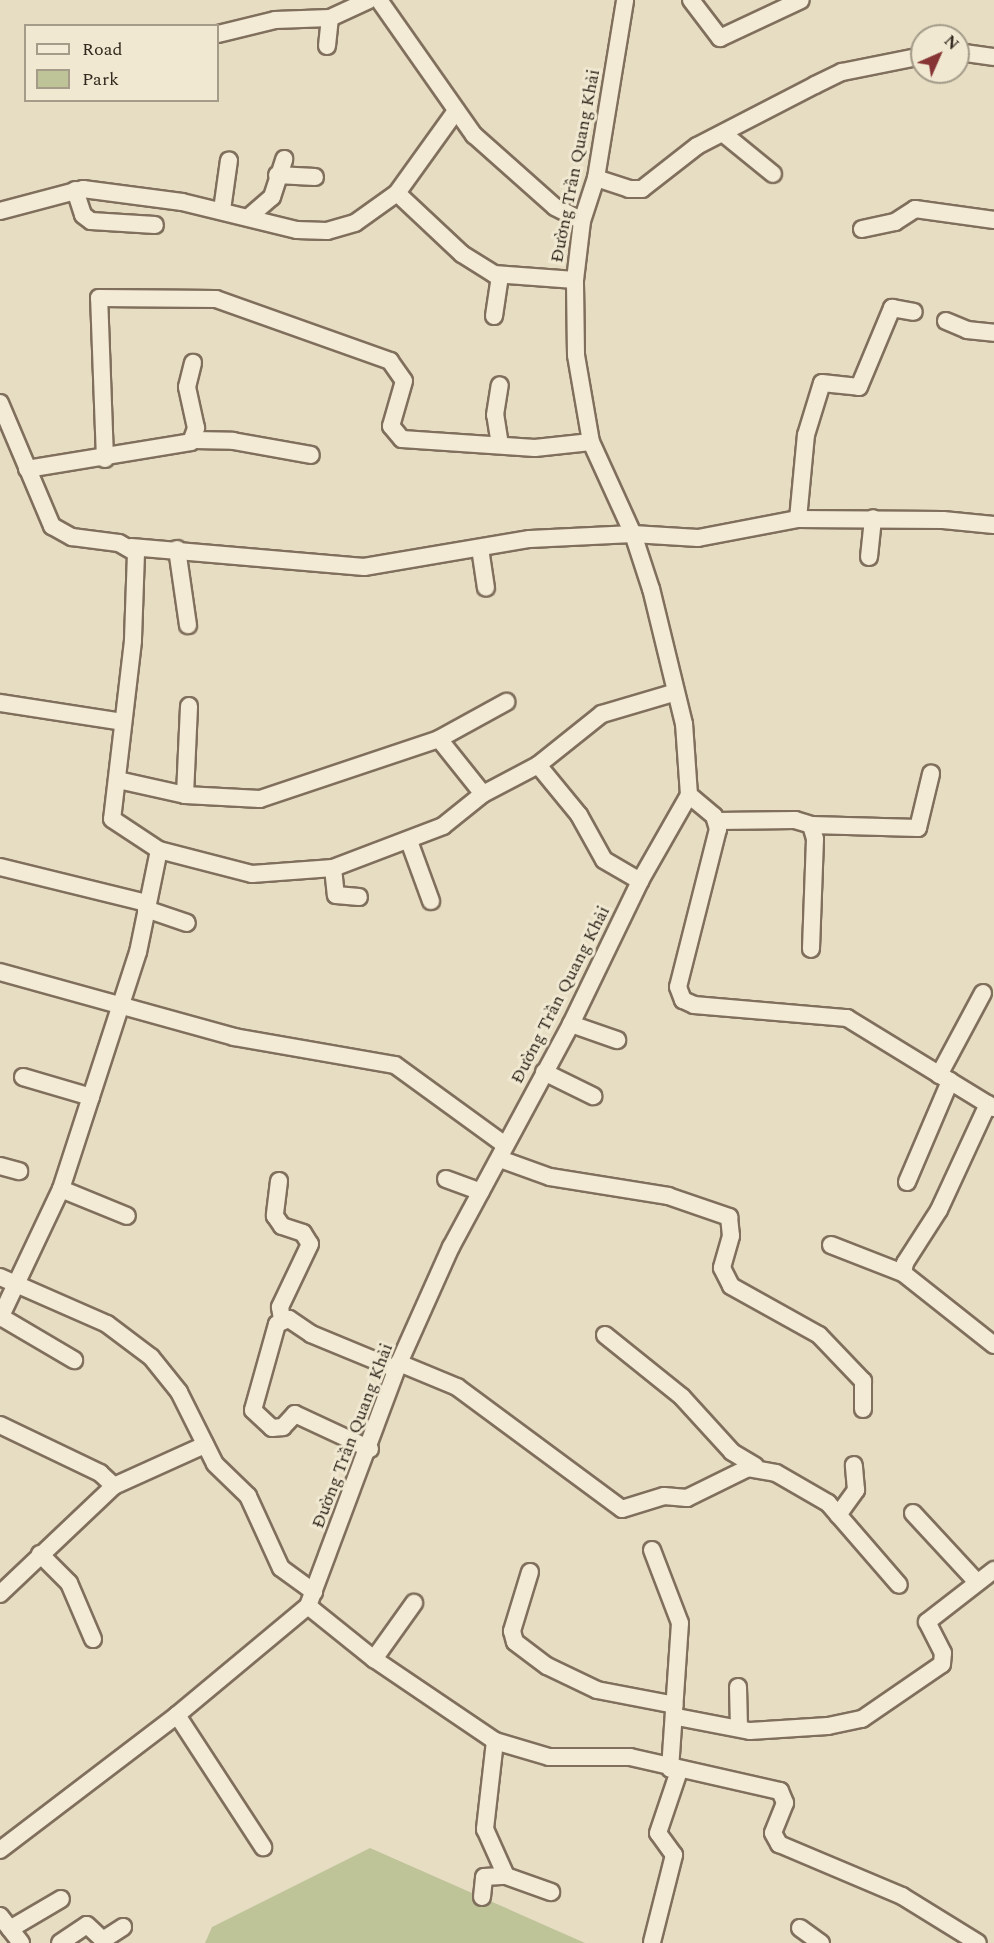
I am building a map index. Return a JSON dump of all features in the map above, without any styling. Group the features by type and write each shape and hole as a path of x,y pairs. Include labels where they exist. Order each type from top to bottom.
{"street":[{"path":"219,34 274,20 330,18 369,0"},
{"path":"379,0 434,73 456,111 526,183 582,221"},
{"name":"Đường Trần Quang Khải","path":"0,1850 177,1715 311,1599 370,1449 398,1366 481,1192 571,1024 640,881 689,795 684,724 673,693 651,589 633,534 591,442 576,355 574,280 582,221 596,178 626,0"},
{"path":"691,0 720,38 801,0"},
{"path":"327,46 330,18"},
{"path":"970,54 994,57"},
{"path":"596,178 629,189 642,189 697,146 724,134 760,111 842,72 910,58"},
{"path":"0,211 75,190 222,210 297,230 327,231 355,223 397,193 456,111"},
{"path":"724,134 773,174"},
{"path":"250,216 268,202 284,159"},
{"path":"222,210 229,160"},
{"path":"278,175 315,177"},
{"path":"75,190 83,215 91,221 155,225"},
{"path":"397,193 462,254 500,276 527,274 574,280"},
{"path":"862,230 895,222 915,209 994,220"},
{"path":"494,316 500,276"},
{"path":"105,459 99,298 216,299 390,361 401,374 405,389 391,426 396,437 535,448 591,442"},
{"path":"798,519 806,435 822,383 859,387 892,308 914,312"},
{"path":"946,321 967,330 994,333"},
{"path":"193,363 188,387 196,428 194,440"},
{"path":"500,385 495,415 500,445"},
{"path":"0,403 47,518 60,533 131,547 177,549 364,567 530,539 633,534 698,538 798,519 873,518 994,525"},
{"path":"27,469 105,459 194,440 233,441 311,455"},
{"path":"868,557 873,518"},
{"path":"131,547 138,561 118,780 112,819 159,850 252,874 333,868 409,841 443,826 483,794 538,765 602,714 673,693"},
{"path":"480,548 486,588"},
{"path":"177,549 188,625"},
{"path":"118,780 185,795 247,800 271,797 439,739 507,702"},
{"path":"0,703 123,722"},
{"path":"185,795 189,706"},
{"path":"439,739 483,794"},
{"path":"538,765 579,815 604,860 640,881"},
{"path":"689,795 717,821 795,820 811,825 918,828 931,774"},
{"path":"717,821 678,987 683,1000 693,1005 847,1018 991,1106 939,1210 905,1263 903,1273"},
{"path":"811,825 815,839 811,949"},
{"path":"409,841 431,901"},
{"path":"74,1360 0,1318 61,1189 122,1002 159,850"},
{"path":"0,867 146,906 187,923"},
{"path":"333,868 336,895 359,897"},
{"path":"0,972 122,1002 234,1037 395,1065 503,1152 550,1177 586,1179 625,1191 668,1197 729,1217 731,1236 722,1268 731,1286 819,1335 863,1381 863,1409"},
{"path":"908,1182 945,1078 983,993"},
{"path":"571,1024 617,1040"},
{"path":"544,1072 593,1096"},
{"path":"23,1077 91,1097"},
{"path":"0,1166 19,1171"},
{"path":"446,1179 481,1192"},
{"path":"279,1181 274,1216 282,1226 303,1233 310,1244 280,1307 282,1319 253,1410 272,1428 283,1427 296,1414 370,1449"},
{"path":"61,1189 127,1216"},
{"path":"831,1245 903,1273 994,1345"},
{"path":"0,1277 18,1283 106,1324 140,1347 179,1392 214,1464 248,1496 281,1568 374,1659 495,1741 549,1757 630,1757 675,1770 780,1791 785,1803 773,1833 779,1844 902,1896 978,1943"},
{"path":"282,1319 457,1387 563,1470 622,1509 664,1496 687,1498 755,1466"},
{"path":"605,1335 682,1397 732,1452 755,1466 808,1488 865,1540 899,1585"},
{"path":"0,1425 100,1473 114,1486"},
{"path":"2,1587 114,1486 205,1445"},
{"path":"838,1515 856,1490 854,1465"},
{"path":"913,1513 976,1581"},
{"path":"652,1550 680,1623 675,1770 658,1833 674,1855 652,1942"},
{"path":"40,1554 69,1583 93,1639"},
{"path":"530,1572 512,1631 515,1642 554,1670 597,1690 739,1728 773,1730 862,1719 942,1664 943,1653 927,1622 976,1581 994,1570"},
{"path":"374,1659 414,1603"},
{"path":"738,1687 739,1728"},
{"path":"177,1715 263,1847"},
{"path":"495,1741 484,1825 506,1876"},
{"path":"482,1897 484,1877 506,1876 551,1892"},
{"path":"21,1943 5,1923 61,1899"},
{"path":"60,1943 87,1925 101,1940 123,1927"},
{"path":"800,1928 821,1943"}],"green space":[{"path":"370,1848 585,1943 205,1943 212,1927"}]}
